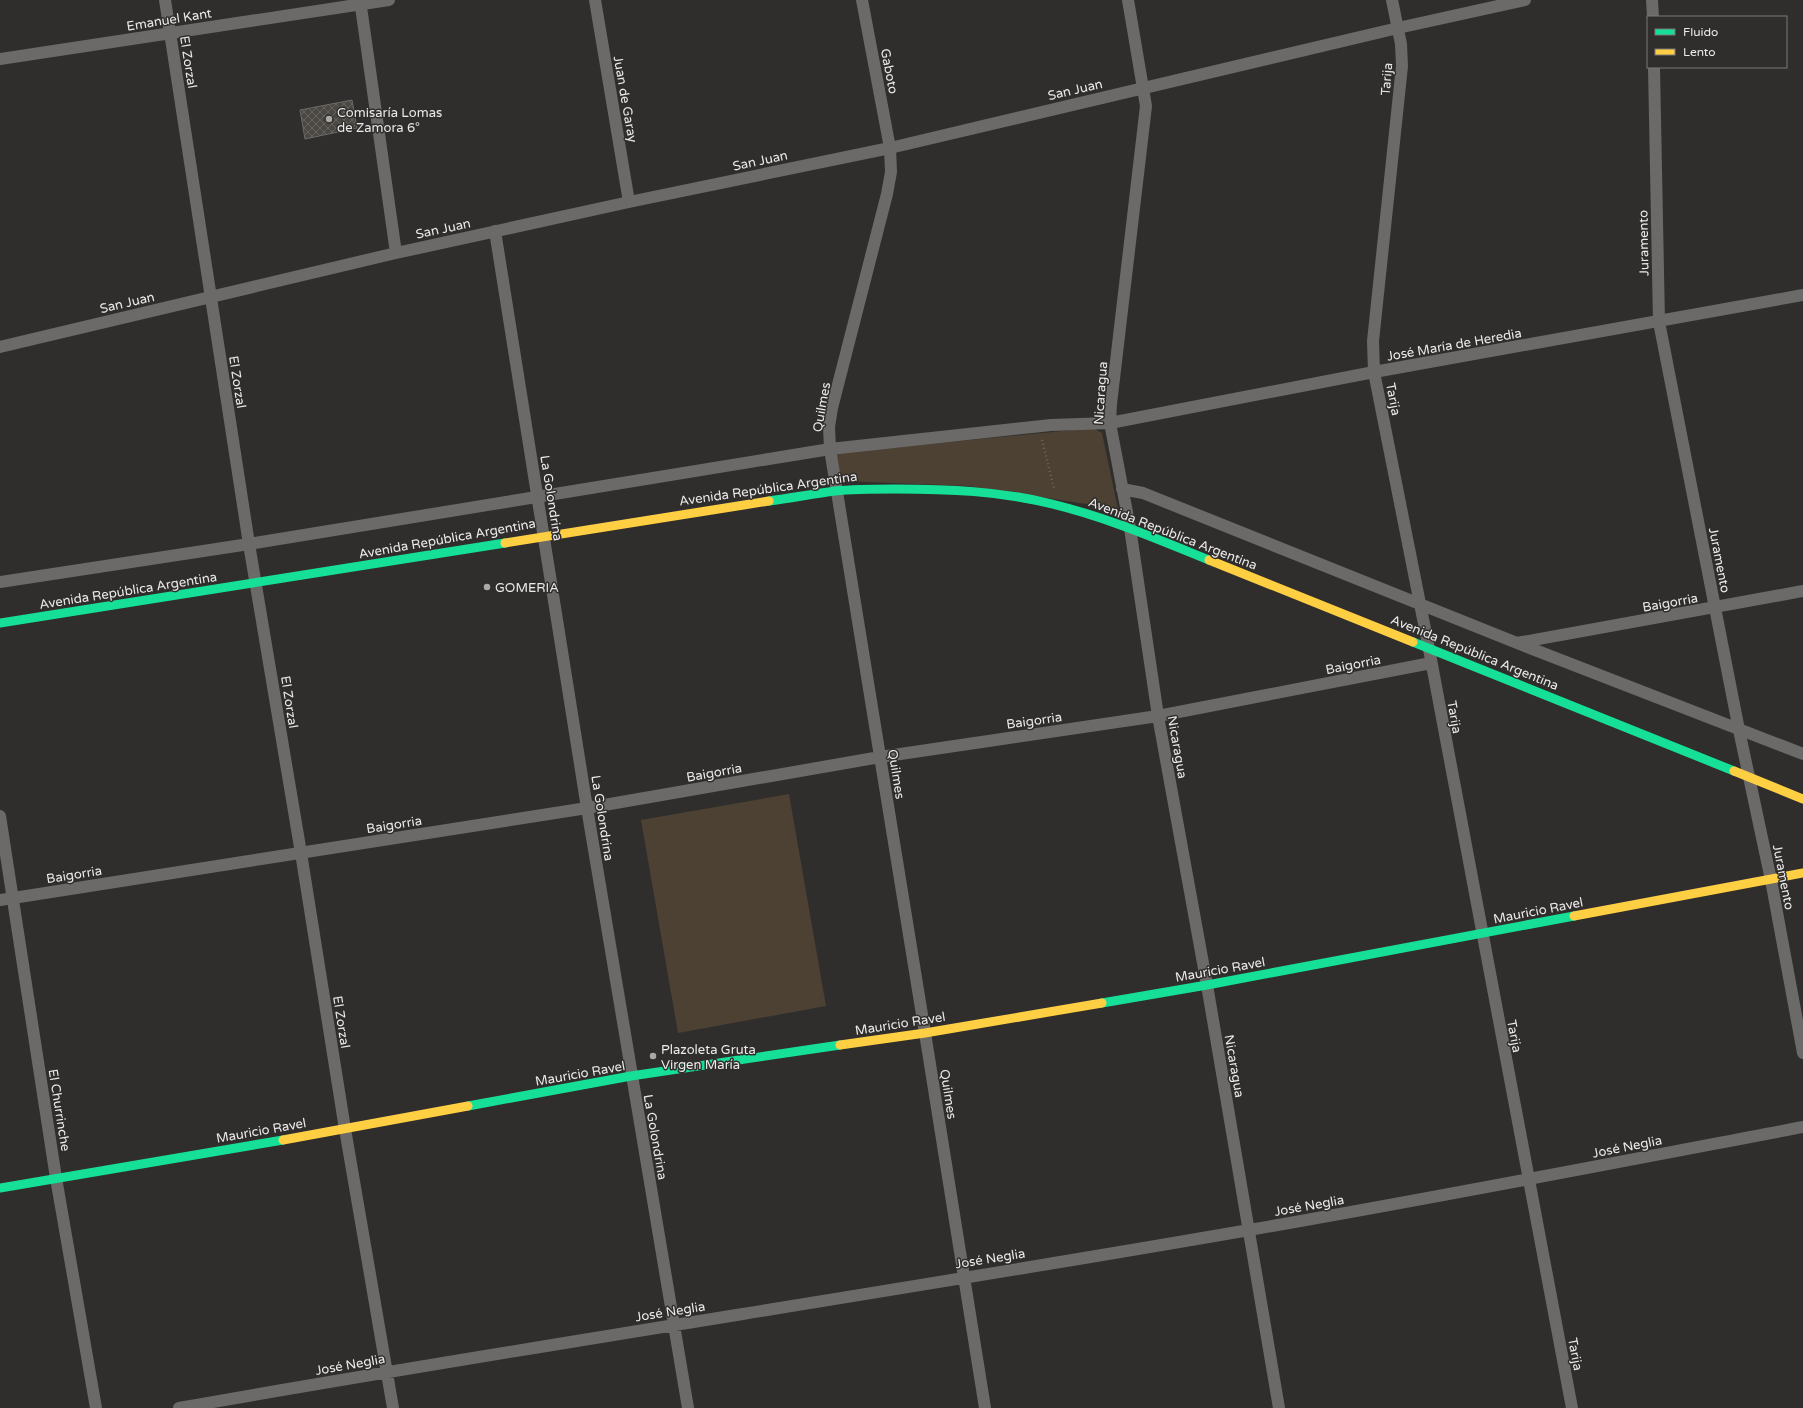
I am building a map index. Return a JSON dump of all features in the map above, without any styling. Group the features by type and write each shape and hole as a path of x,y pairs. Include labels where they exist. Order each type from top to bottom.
{"main road":[{"name":"Avenida República Argentina","path":"0,623 256,584 544,536 836,491 881,488 975,492 1025,498 1069,508 1130,528 1803,799"},
{"name":"Mauricio Ravel","path":"0,1188 345,1129 631,1076 925,1032 1207,985 1803,873"}],"street":[{"name":"El Zorzal","path":"165,0 249,544 301,853 345,1129 393,1408"},
{"name":"Emanuel Kant","path":"0,59 361,2 389,0"},
{"name":"Juan de Garay","path":"596,0 629,202"},
{"name":"Gaboto","path":"862,0 890,148"},
{"name":"Nicaragua","path":"1128,0 1146,106 1110,423 1130,528 1158,716 1207,985 1279,1408"},
{"name":"Tarija","path":"1392,0 1398,28 1402,66 1373,341 1374,372 1429,649 1481,934 1572,1408"},
{"name":"San Juan","path":"0,347 396,253 629,202 890,148 1143,87 1525,0"},
{"path":"1652,0 1653,16"},
{"path":"361,2 396,253"},
{"name":"Juramento","path":"1654,68 1659,322 1739,730 1771,880 1803,1053"},
{"name":"Quilmes","path":"890,148 891,172 887,194 832,408 829,427 830,449 985,1408"},
{"name":"La Golondrina","path":"495,232 587,808 688,1408"},
{"name":"José María de Heredia","path":"1110,423 1374,372 1803,295"},
{"name":"Avenida República Argentina","path":"0,582 249,544 830,449 1051,425 1110,423"},
{"name":"Avenida República Argentina","path":"1122,489 1143,493 1517,643 1803,754"},
{"name":"Baigorria","path":"1517,643 1803,591"},
{"name":"Baigorria","path":"0,900 587,808 880,757 1158,716 1431,663"},
{"name":"El Churrinche","path":"0,816 56,1178 96,1408"},
{"name":"José Neglia","path":"179,1408 386,1371 1249,1230 1803,1127"}],"path":[{"path":"1047,489 1055,490 1041,438 1049,438"}],"shaded area":[{"path":"1093,428 1102,433 1118,509 968,486 841,481 836,453"},
{"path":"789,794 826,1006 678,1033 641,820"}],"building":[{"name":"Comisaría Lomas de Zamora 6°","path":"352,100 357,128 305,139 300,110"}],"traffic: fast":[{"path":"769,501 835,491 865,489 954,490 1013,496 1052,504 1092,515 1209,560"},
{"path":"0,623 505,543"},
{"path":"1413,642 1734,771"},
{"path":"1102,1003 1207,985 1574,916"},
{"path":"468,1106 631,1076 840,1045"},
{"path":"0,1188 283,1140"}],"traffic: slow":[{"path":"505,543 769,501"},
{"path":"1209,560 1413,642"},
{"path":"1734,771 1803,799"},
{"path":"1574,916 1803,873"},
{"path":"840,1045 925,1033 1102,1003"},
{"path":"283,1140 468,1106"}],"place":[{"name":"Comisaría Lomas de Zamora 6°","path":"329,119"},
{"name":"GOMERIA","path":"487,587"},
{"name":"Plazoleta Gruta Virgen María","path":"653,1056"}]}
